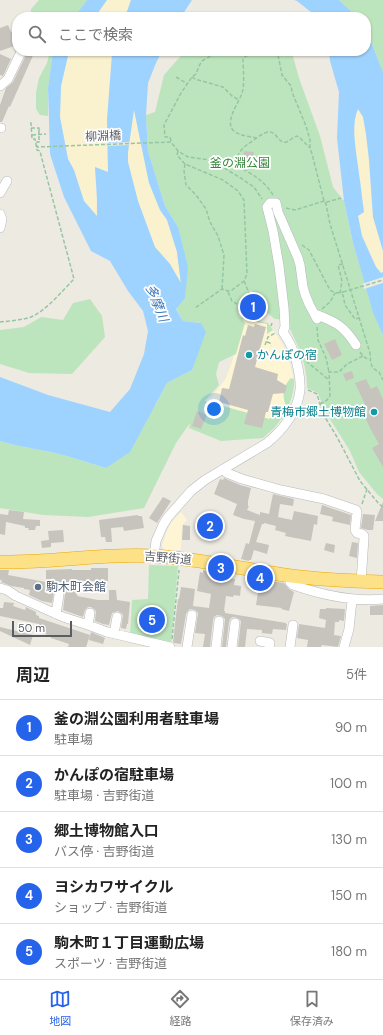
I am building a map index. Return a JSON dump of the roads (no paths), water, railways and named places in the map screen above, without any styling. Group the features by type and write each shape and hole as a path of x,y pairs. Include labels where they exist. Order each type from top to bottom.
{"highway":[{"name":"吉野街道","path":"0,562 35,562 114,556 154,556 196,560 310,578 361,582 383,582"}],"street":[{"path":"0,86 8,79 17,56"},
{"path":"0,193 7,181"},
{"path":"154,556 158,536 168,517 191,491 197,485 267,443 280,432 295,408 300,389 300,380 294,353 279,332 285,327 284,308 279,266 267,207 270,203 276,203 278,212 300,265 303,287 316,316 332,321 343,328 356,345"},
{"path":"0,214 2,219 0,228"},
{"path":"223,469 227,473 242,479 324,500 353,509 357,512 355,530 357,533 364,536 361,582"},
{"path":"289,575 290,582 299,587 334,597 352,600 383,599"},
{"path":"0,588 56,614 88,626 114,634 171,643"},
{"path":"56,614 59,595"},
{"path":"344,647 349,629 352,600"},
{"path":"88,626 90,613"},
{"path":"187,647 192,615"},
{"path":"114,634 117,617"},
{"path":"216,647 219,621"},
{"path":"232,647 235,624"},
{"path":"290,647 287,635 293,625"},
{"path":"260,641 270,643 269,647"}],"water":[{"path":"87,0 107,0 99,12 78,12"},
{"path":"131,0 192,0 184,12 127,12"},
{"path":"294,0 339,0 352,12 311,12"},
{"path":"371,42 383,72 383,251 373,217 366,134 363,117 358,109 354,124 354,132 364,212 358,216 362,236 376,267 381,273 383,272 383,335 373,313 353,243 344,201 337,138 339,92 330,56 371,56"},
{"name":"多摩川","path":"52,56 68,56 61,86 60,117 68,159 74,170 84,201 97,216 95,167 108,172 107,120 112,56 160,56 148,83 146,115 148,151 165,206 178,227 188,267 185,298 176,309 183,321 201,323 206,332 192,370 167,383 130,452 106,468 61,454 17,446 0,441 0,377 48,395 110,412 130,389 144,354 148,331 143,311 128,291 110,261 91,251 64,197 50,154 48,88","holes":["134,110 149,183 160,210 167,220 177,252 181,283 170,264 155,247 138,201 128,162"]}],"place":[{"name":"釜の淵公園利用者駐車場","path":"253,307"},
{"name":"かんぽの宿","path":"249,355"},
{"name":"青梅市郷土博物館","path":"374,412"},
{"name":"かんぽの宿駐車場","path":"210,526"},
{"name":"郷土博物館入口","path":"221,568"},
{"name":"ヨシカワサイクル","path":"260,578"},
{"name":"駒木町会館","path":"38,587"},
{"name":"駒木町１丁目運動広場","path":"152,620"}],"park label":[{"name":"釜の淵公園","path":"240,163"}]}
